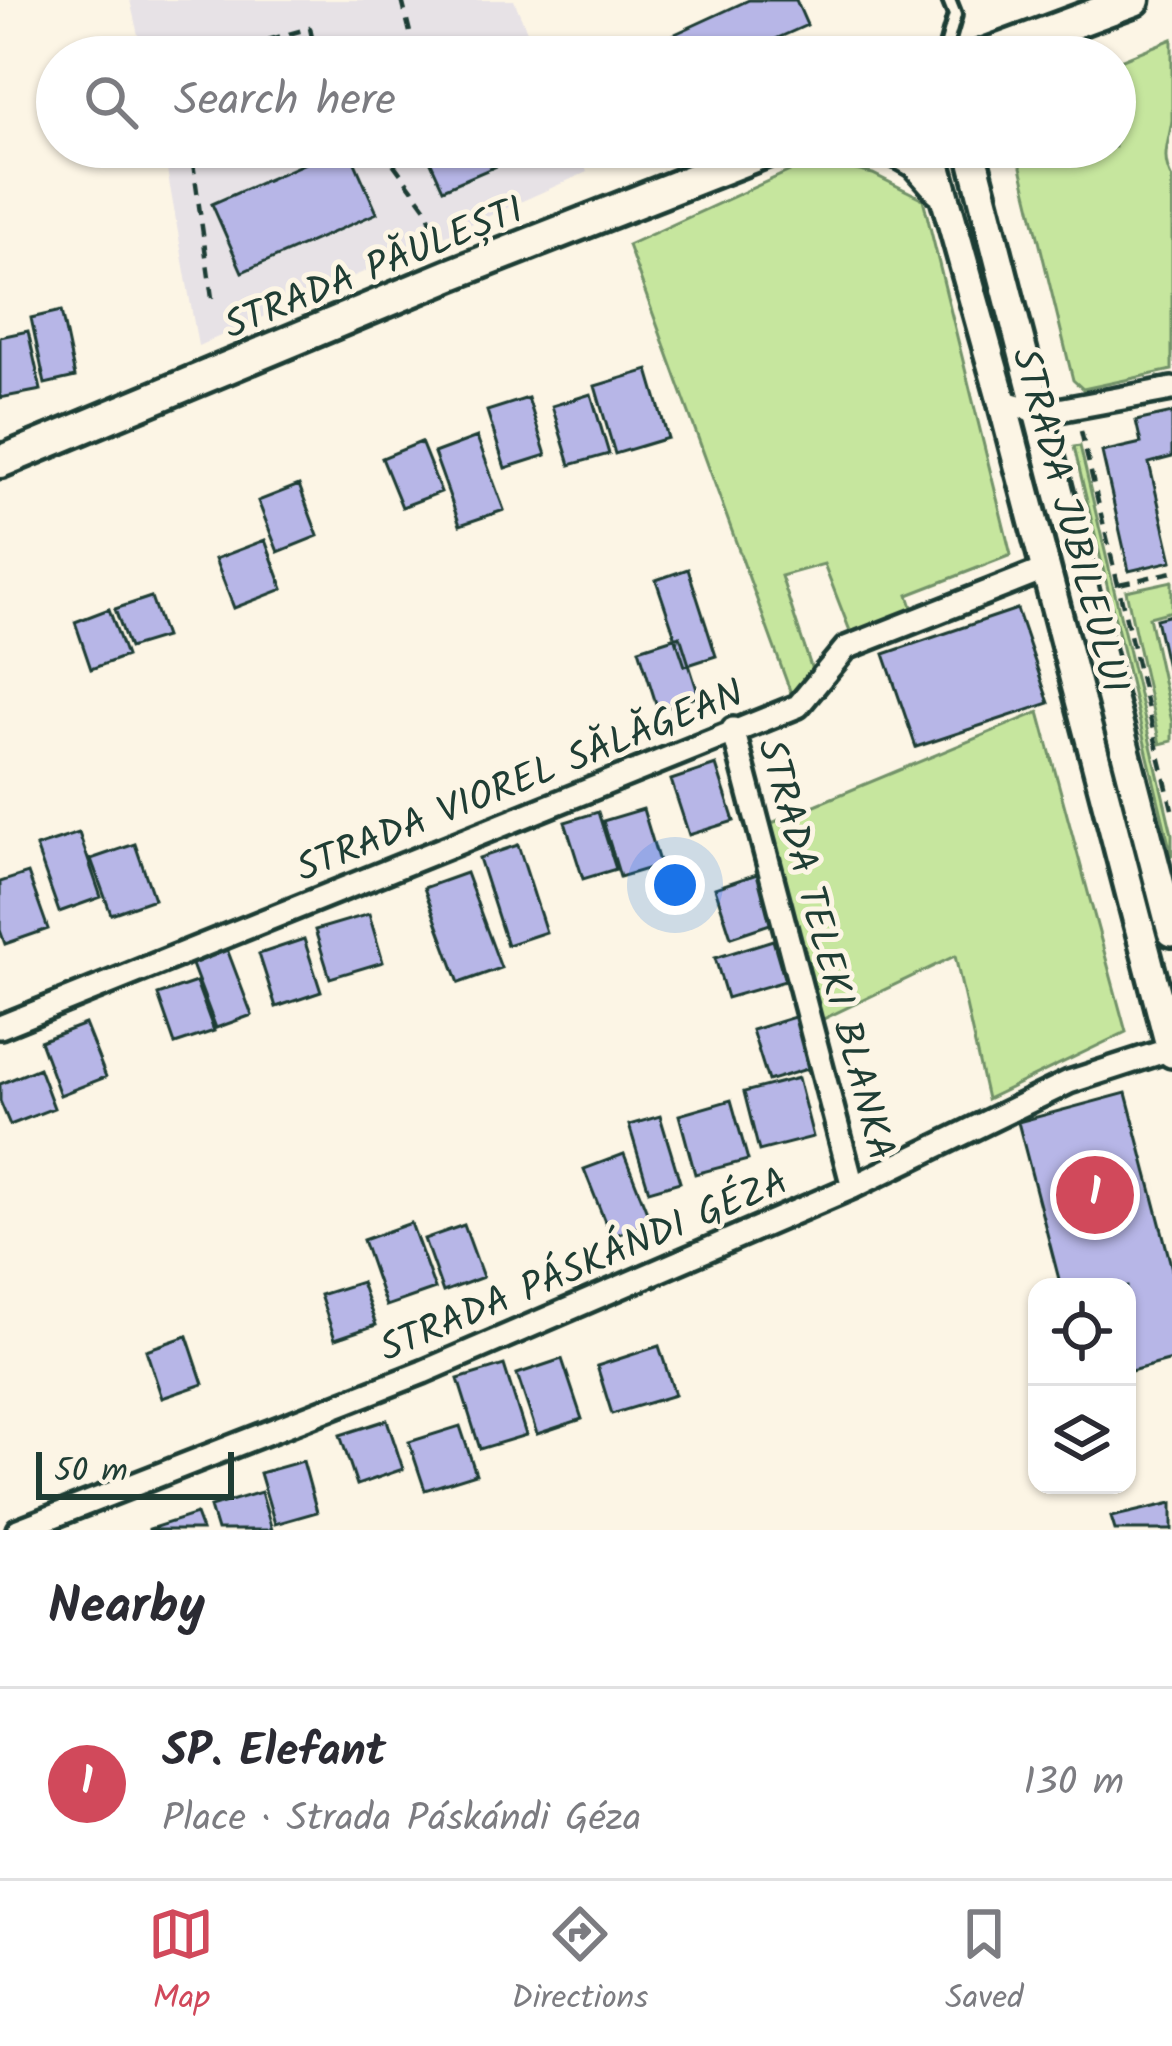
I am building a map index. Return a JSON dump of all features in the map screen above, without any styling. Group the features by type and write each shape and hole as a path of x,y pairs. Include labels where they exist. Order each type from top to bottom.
{"main road":[{"path":"1039,36 1134,0"},
{"path":"1064,36 1084,20"},
{"name":"STRADA PĂULEȘTI","path":"0,462 450,275 723,168"}],"street":[{"path":"919,168 946,198"},
{"name":"STRADA JUBILEULUI","path":"937,168 1172,1051"},
{"name":"STRADA JUBILEULUI","path":"976,168 1166,887 1172,932"},
{"path":"980,182 982,168"},
{"path":"1002,401 1042,413 1172,389"},
{"name":"STRADA VIOREL SĂLĂGEAN","path":"0,1027 798,706 846,648 1044,569"},
{"name":"STRADA TELEKI BLANKA","path":"733,729 853,1187"},
{"path":"1127,885 1166,887"},
{"name":"STRADA PÁSKÁNDI GÉZA","path":"18,1530 423,1372 853,1187 1070,1082 1172,1051"}],"lane":[{"path":"949,0 955,15 949,36"}],"path":[{"path":"402,0 411,36"},
{"path":"282,36 310,28 312,36"},
{"path":"194,168 212,298"},
{"path":"396,168 426,208 450,275"},
{"path":"1071,408 1085,441 1172,808"},
{"path":"1119,584 1172,572"}],"shaded area":[{"path":"130,0 514,0 529,36 138,36"},
{"path":"167,168 585,168 587,172 198,346"}],"green space":[{"path":"1172,39 1172,120 1166,157 1172,179 1172,370 1083,389 1073,380 1021,168 1136,168 1136,54"},
{"path":"796,168 848,168 873,174 923,199 1011,555 908,595 914,613 852,636 824,564 781,576 814,676 793,699 628,245"},
{"path":"1080,446 1172,834 1172,857 1074,447"},
{"path":"1172,581 1172,611 1149,617 1172,722 1172,741 1160,744 1126,591"},
{"path":"1039,712 1126,1032 987,1099 955,956 819,1021 767,825"}],"building":[{"path":"749,0 796,0 807,25 782,36 671,36"},
{"path":"294,168 357,168 377,213 242,272 212,204"},
{"path":"434,168 492,168 443,189"},
{"path":"61,311 75,377 45,384 31,318"},
{"path":"28,331 41,390 0,398 0,337"},
{"path":"648,370 668,438 615,454 595,386"},
{"path":"591,394 609,454 570,465 552,406"},
{"path":"528,398 546,455 505,468 487,411"},
{"path":"1172,413 1172,457 1149,463 1172,561 1129,571 1102,452 1141,443 1136,421"},
{"path":"477,437 504,510 460,525 434,453"},
{"path":"421,442 441,492 402,507 382,458"},
{"path":"299,485 318,536 278,552 258,501"},
{"path":"265,540 283,589 234,608 215,559"},
{"path":"688,569 716,656 685,666 656,580"},
{"path":"151,597 165,637 129,648 115,609"},
{"path":"109,609 126,656 91,669 75,622"},
{"path":"1017,609 1049,703 916,747 884,654"},
{"path":"1172,615 1172,689 1156,619"},
{"path":"680,636 699,696 658,710 639,649"},
{"path":"716,765 734,821 689,835 671,780"},
{"path":"643,809 660,865 620,877 603,821"},
{"path":"598,812 616,869 583,879 565,822"},
{"path":"79,833 101,897 59,912 36,847"},
{"path":"135,844 154,899 111,914 91,859"},
{"path":"518,845 546,932 507,945 479,858"},
{"path":"28,873 48,929 5,944 0,930 0,882"},
{"path":"466,873 501,968 459,983 424,888"},
{"path":"760,873 776,922 731,937 715,888"},
{"path":"369,914 383,962 330,978 315,930"},
{"path":"304,939 321,992 276,1007 259,954"},
{"path":"773,940 785,981 727,998 715,958"},
{"path":"227,949 252,1015 216,1028 191,962"},
{"path":"196,982 214,1031 175,1044 158,995"},
{"path":"804,1014 820,1065 768,1081 752,1030"},
{"path":"85,1024 106,1077 60,1095 40,1041"},
{"path":"39,1068 54,1108 10,1125 0,1101 0,1084"},
{"path":"798,1078 813,1137 759,1151 744,1092"},
{"path":"1126,1093 1172,1269 1172,1360 1136,1370 1136,1278 1059,1278 1018,1122"},
{"path":"731,1100 748,1160 695,1174 679,1115"},
{"path":"660,1116 680,1182 649,1191 629,1125"},
{"path":"624,1154 651,1222 611,1237 584,1169"},
{"path":"411,1223 435,1289 386,1306 363,1240"},
{"path":"464,1225 483,1277 443,1292 424,1239"},
{"path":"361,1282 376,1325 335,1339 320,1295"},
{"path":"187,1336 203,1384 162,1398 146,1350"},
{"path":"659,1346 675,1395 612,1414 597,1366"},
{"path":"562,1359 582,1419 537,1434 517,1374"},
{"path":"504,1365 526,1435 480,1449 458,1379"},
{"path":"387,1420 403,1469 357,1485 340,1435"},
{"path":"460,1426 476,1474 425,1490 409,1442"},
{"path":"303,1461 317,1512 275,1524 260,1473"},
{"path":"261,1492 272,1530 217,1530 210,1507"},
{"path":"1172,1503 1172,1530 1115,1530 1111,1517"},
{"path":"196,1514 202,1530 149,1530 149,1529"}],"place":[{"name":"SP. Elefant","path":"1095,1195"}]}
